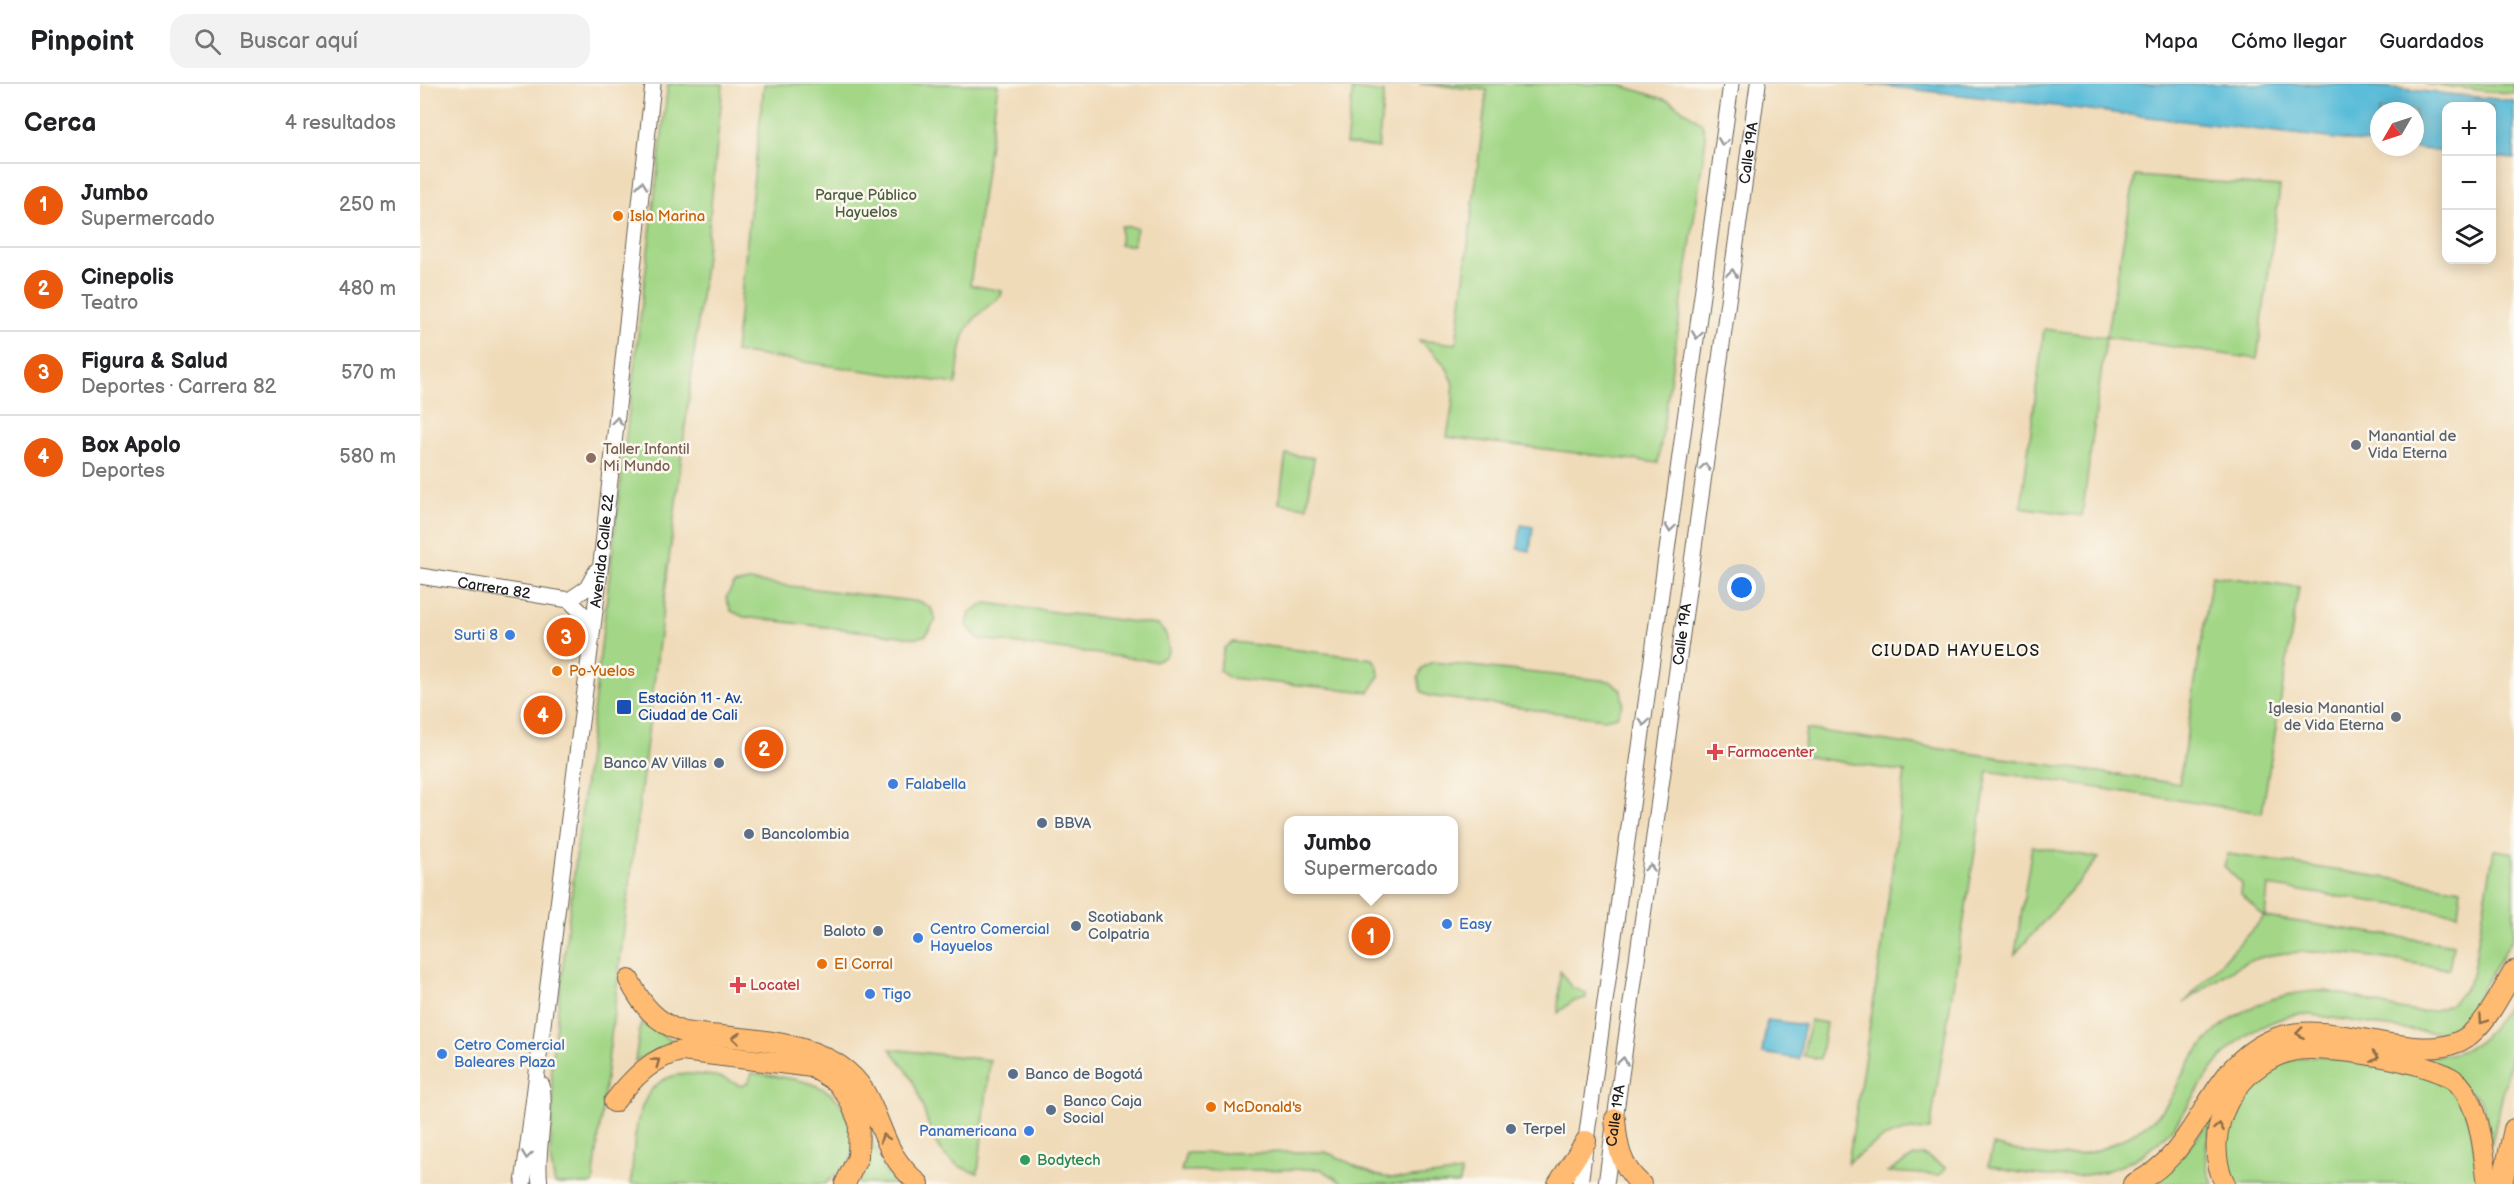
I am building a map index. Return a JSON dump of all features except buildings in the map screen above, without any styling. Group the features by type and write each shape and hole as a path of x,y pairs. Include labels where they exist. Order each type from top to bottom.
{"main road":[{"path":"2133,1184 2162,1166 2174,1155 2195,1127 2225,1076 2241,1059 2265,1043 2299,1032 2324,1031 2416,1048 2447,1047 2465,1039 2475,1030 2514,970"},
{"path":"630,980 648,1011 668,1026 683,1032 780,1045 830,1058 846,1071 863,1090 888,1149 900,1167 919,1184"},
{"path":"2225,1184 2220,1172 2216,1146 2227,1102 2235,1089 2263,1065 2284,1054 2305,1049 2403,1062 2436,1069 2453,1078 2465,1093 2475,1113 2488,1184"},
{"path":"614,1102 634,1077 673,1053 682,1051 812,1066 837,1082 849,1099 858,1122 858,1157 845,1184"},
{"path":"1615,1119 1618,1149 1622,1159 1641,1184"},
{"path":"2502,1184 2514,1129"},
{"path":"1558,1184 1586,1141"}],"street":[{"name":"Avenida Calle 22","path":"524,1184 601,563 653,84"},
{"name":"Calle 19A","path":"1580,1184 1731,84"},
{"name":"Calle 19A","path":"1606,1184 1758,84"},
{"path":"591,644 586,621 569,600 587,588 601,563"},
{"name":"Carrera 82","path":"420,576 569,600"},
{"name":"Avenida Calle 22","path":"540,1055 545,1111 538,1172 540,1184"}],"green space":[{"path":"668,84 723,84 705,264 593,1184 555,1184 550,1158 553,1097 551,1066"},
{"name":"Parque Público Hayuelos","path":"764,84 998,84 970,285 1002,291 1001,296 977,316 965,333 956,384 735,352"},
{"path":"1419,84 1617,84 1670,101 1702,123 1706,138 1658,463 1447,437 1453,393 1449,372 1442,362 1418,340 1456,344 1487,90"},
{"path":"2425,84 2514,84 2514,94"},
{"path":"1353,89 1384,93 1378,148 1346,144"},
{"path":"2135,176 2280,187 2257,359 2106,337"},
{"path":"1121,226 1137,228 1133,245 1120,245"},
{"path":"2044,329 2106,337 2082,516 2021,507"},
{"path":"1286,454 1314,458 1307,507 1279,503"},
{"path":"2212,575 2299,587 2262,813 1988,771 1930,1130 1918,1129 1886,1137 1848,1163 1881,954 1905,772 1803,756 1806,729 2179,784"},
{"path":"749,581 921,602 931,608 936,620 926,635 916,638 744,617 731,611 726,598 734,584"},
{"path":"986,603 1158,625 1166,634 1169,650 1165,657 1154,661 979,639 967,626 970,612"},
{"path":"1233,642 1373,659 1378,667 1379,677 1369,692 1229,678 1219,670 1224,648"},
{"path":"1432,662 1610,681 1621,690 1623,703 1617,716 1604,719 1429,696 1421,691 1418,678 1422,668"},
{"path":"2032,846 2099,858 2015,954"},
{"path":"2494,850 2514,853 2514,936 2463,1020 2453,1028 2440,1032 2423,1031 2313,1015 2289,1016 2259,1028 2231,1047 2210,1071 2174,1126 2155,1145 2134,1159 2113,1169 2066,1177 2041,1176 1988,1166 1993,1145 2046,1156 2078,1155 2110,1145 2134,1132 2151,1121 2165,1107 2188,1065 2214,1033 2246,1010 2266,1001 2306,992 2322,991 2405,1010 2424,1012 2443,1008 2459,997 2472,976"},
{"path":"2228,854 2461,889 2458,914 2268,886 2265,917 2453,945 2449,969 2372,957 2316,952 2265,956 2243,964 2220,977 2184,1003 2264,917 2241,894 2242,884 2224,866"},
{"path":"1560,971 1571,987 1586,993 1586,998 1571,1002 1558,1013"},
{"path":"2514,996 2514,1044 2491,1146 2489,1125 2480,1099 2424,1057 2457,1052 2478,1042 2495,1024"},
{"path":"1810,1020 1826,1023 1820,1059 1803,1056"},
{"path":"641,1022 669,1039 687,1043 668,1046 635,1061"},
{"path":"890,1049 990,1060 978,1173 962,1168 941,1151 914,1083 905,1067"},
{"path":"2317,1056 2438,1076 2460,1096 2470,1124 2480,1184 2236,1184 2227,1159 2226,1132 2234,1106 2241,1094 2249,1083 2263,1071 2290,1061"},
{"path":"752,1073 810,1083 834,1097 843,1108 854,1139 845,1176 836,1174 825,1184 631,1184 640,1114 646,1098 656,1085 670,1077 689,1074 718,1077 743,1086 749,1081"},
{"path":"2213,1115 2206,1159 2213,1184 2149,1184 2184,1153"},
{"path":"870,1135 884,1170 897,1184 858,1184 869,1157"},
{"path":"1325,1152 1369,1173 1386,1177 1419,1178 1461,1172 1460,1184 1344,1184 1321,1169 1181,1171 1186,1153"},
{"path":"1924,1155 1946,1168 1939,1175 1888,1172 1914,1156"}],"water":[{"path":"1867,84 2354,84 2514,101 2514,159 2496,157 2496,102 2442,102 2442,151 2424,149 2424,102 2370,102 2370,143"},
{"path":"1521,525 1533,527 1530,551 1518,549"},
{"path":"1767,1020 1804,1025 1799,1059 1762,1053"}],"place":[{"name":"Isla Marina","path":"618,216"},
{"name":"Manantial de Vida Eterna","path":"2356,445"},
{"name":"Taller Infantil Mi Mundo","path":"591,458"},
{"name":"Surti 8","path":"510,635"},
{"name":"Figura & Salud","path":"566,637"},
{"name":"Po-Yuelos","path":"557,671"},
{"name":"Estación 11 - Av. Ciudad de Cali","path":"624,707"},
{"name":"Box Apolo","path":"543,715"},
{"name":"Iglesia Manantial de Vida Eterna","path":"2396,717"},
{"name":"Cinepolis","path":"764,749"},
{"name":"Farmacenter","path":"1715,752"},
{"name":"Banco AV Villas","path":"719,763"},
{"name":"Falabella","path":"893,784"},
{"name":"BBVA","path":"1042,823"},
{"name":"Bancolombia","path":"749,834"},
{"name":"Easy","path":"1447,924"},
{"name":"Scotiabank Colpatria","path":"1076,926"},
{"name":"Baloto","path":"878,931"},
{"name":"Jumbo","path":"1371,936"},
{"name":"Centro Comercial Hayuelos","path":"918,938"},
{"name":"El Corral","path":"822,964"},
{"name":"Locatel","path":"738,985"},
{"name":"Tigo","path":"870,994"},
{"name":"Cetro Comercial Baleares Plaza","path":"442,1054"},
{"name":"Banco de Bogotá","path":"1013,1074"},
{"name":"McDonald's","path":"1211,1107"},
{"name":"Banco Caja Social","path":"1051,1110"},
{"name":"Terpel","path":"1511,1129"},
{"name":"Panamericana","path":"1029,1131"},
{"name":"Bodytech","path":"1025,1160"}],"district":[{"name":"CIUDAD HAYUELOS","path":"1956,650"}]}
